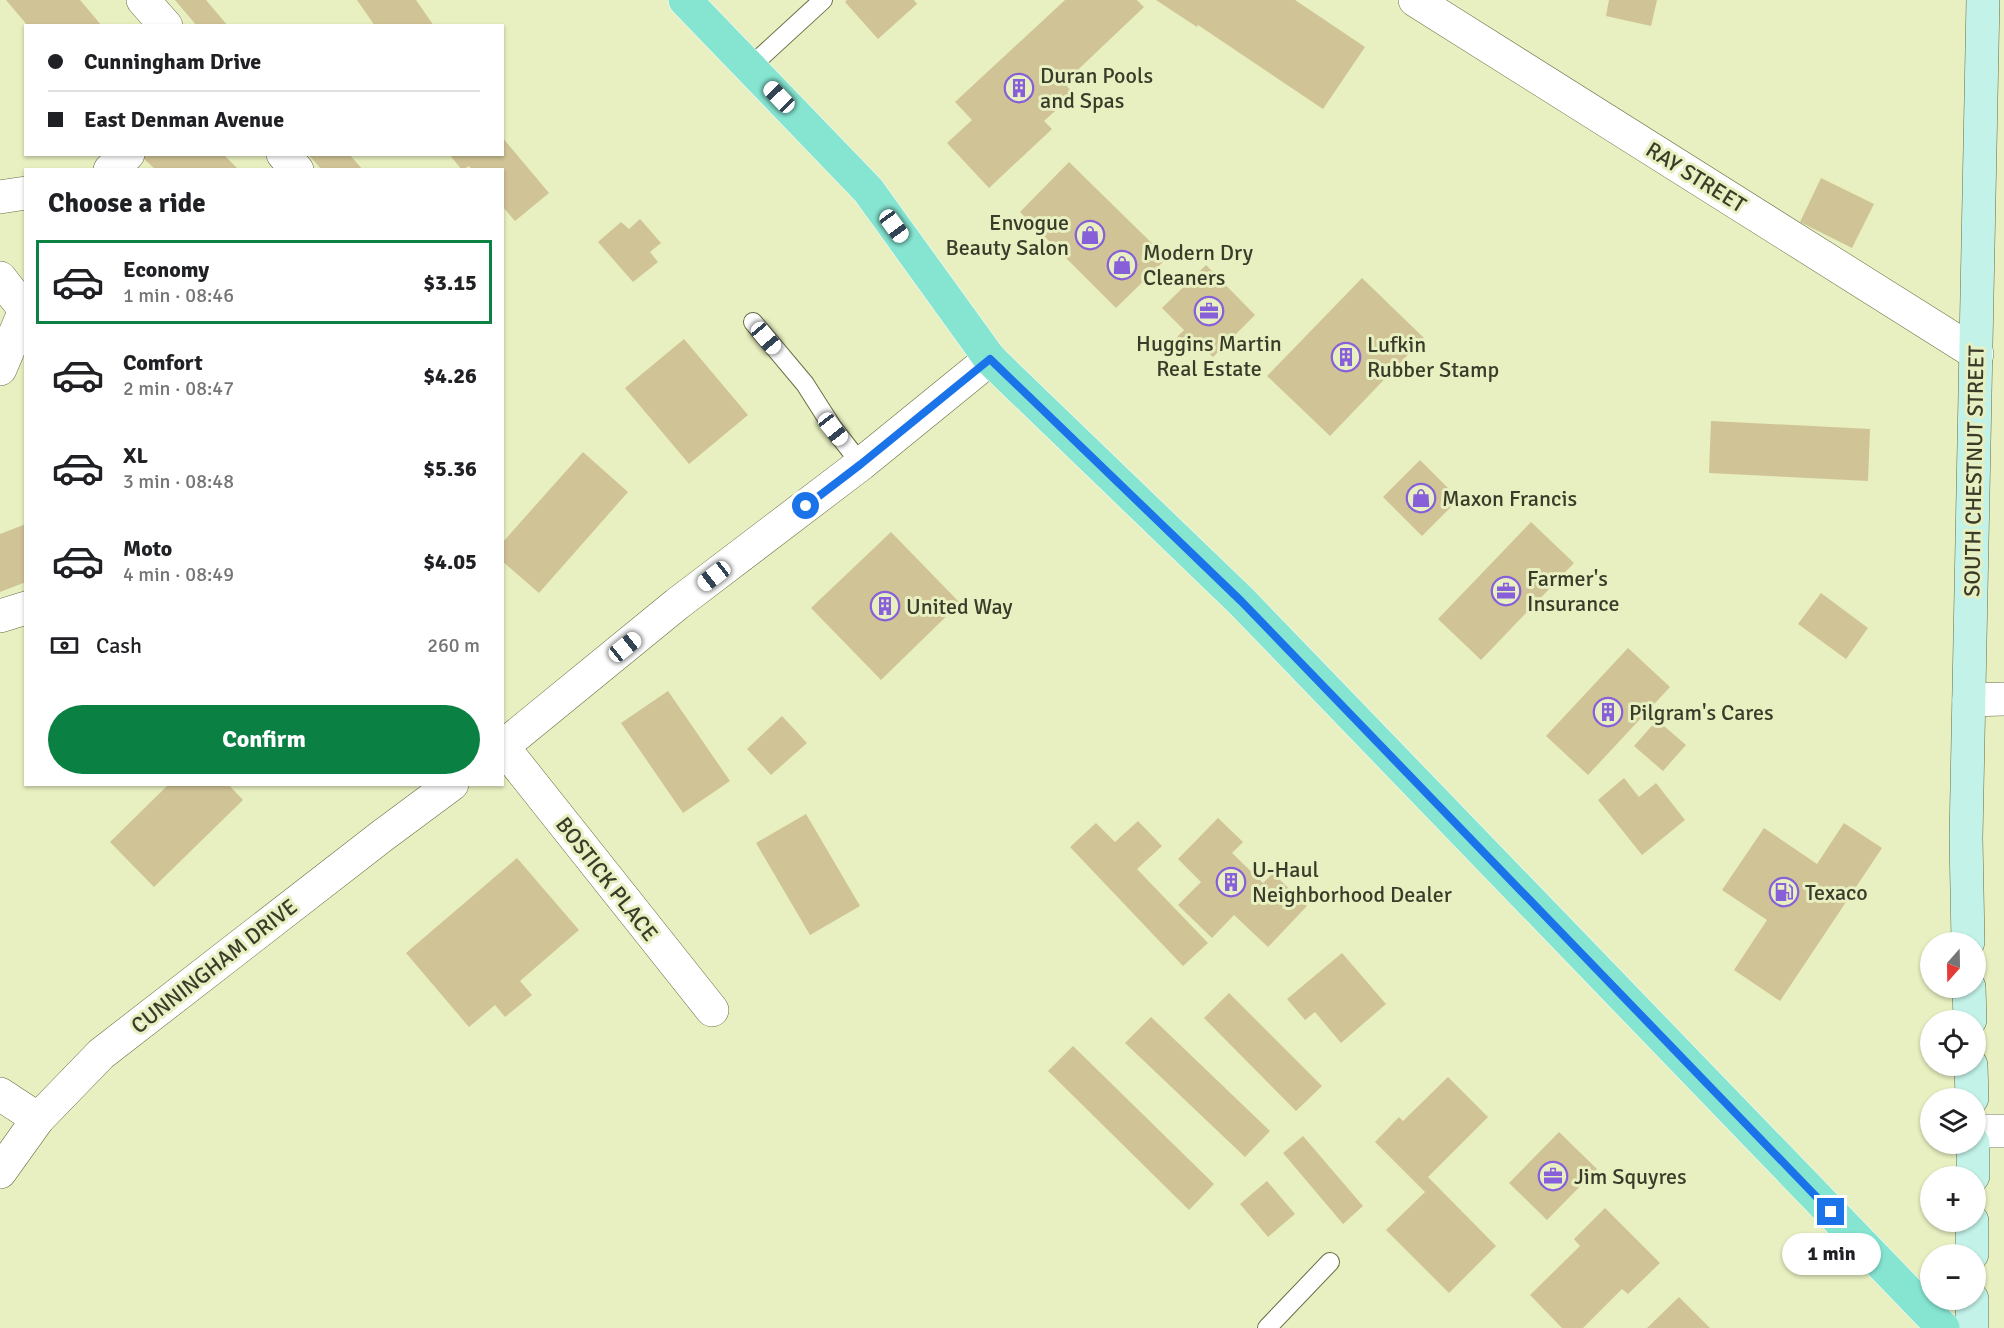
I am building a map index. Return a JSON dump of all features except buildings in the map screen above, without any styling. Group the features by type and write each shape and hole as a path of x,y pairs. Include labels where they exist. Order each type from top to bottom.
{"main road":[{"path":"685,0 868,190 990,359 1241,601 1943,1328"},
{"name":"SOUTH CHESTNUT STREET","path":"1968,932 1966,838 1983,0"},
{"path":"1972,1310 1972,1328"}],"street":[{"path":"143,0 164,24"},
{"name":"RAY STREET","path":"1415,0 1977,354"},
{"path":"112,168 126,156"},
{"path":"286,156 295,168"},
{"path":"0,197 24,193"},
{"path":"0,278 24,309"},
{"path":"0,369 24,312"},
{"path":"504,746 677,604 861,464 990,359"},
{"path":"0,616 24,609"},
{"path":"1969,700 2004,699"},
{"name":"BOSTICK PLACE","path":"504,748 712,1010"},
{"name":"CUNNINGHAM DRIVE","path":"0,1172 38,1119 101,1054 449,786"},
{"path":"0,1094 38,1119"},
{"path":"1986,1131 2004,1131"}],"lane":[{"path":"750,67 823,0"},
{"path":"753,322 805,384 833,429 861,464"},
{"path":"1268,1328 1330,1262"}],"place":[{"name":"Duran Pools and Spas","path":"1019,88"},
{"name":"Envogue Beauty Salon","path":"1090,235"},
{"name":"Modern Dry Cleaners","path":"1122,265"},
{"name":"Huggins Martin Real Estate","path":"1209,311"},
{"name":"Lufkin Rubber Stamp","path":"1346,357"},
{"name":"Maxon Francis","path":"1421,498"},
{"name":"Farmer's Insurance","path":"1506,591"},
{"name":"United Way","path":"885,606"},
{"name":"Pilgram's Cares","path":"1608,712"},
{"name":"U-Haul Neighborhood Dealer","path":"1231,882"},
{"name":"Texaco","path":"1784,892"},
{"name":"Jim Squyres","path":"1553,1176"}],"route":[{"path":"806,506 990,359 1241,601 1831,1212"}]}
